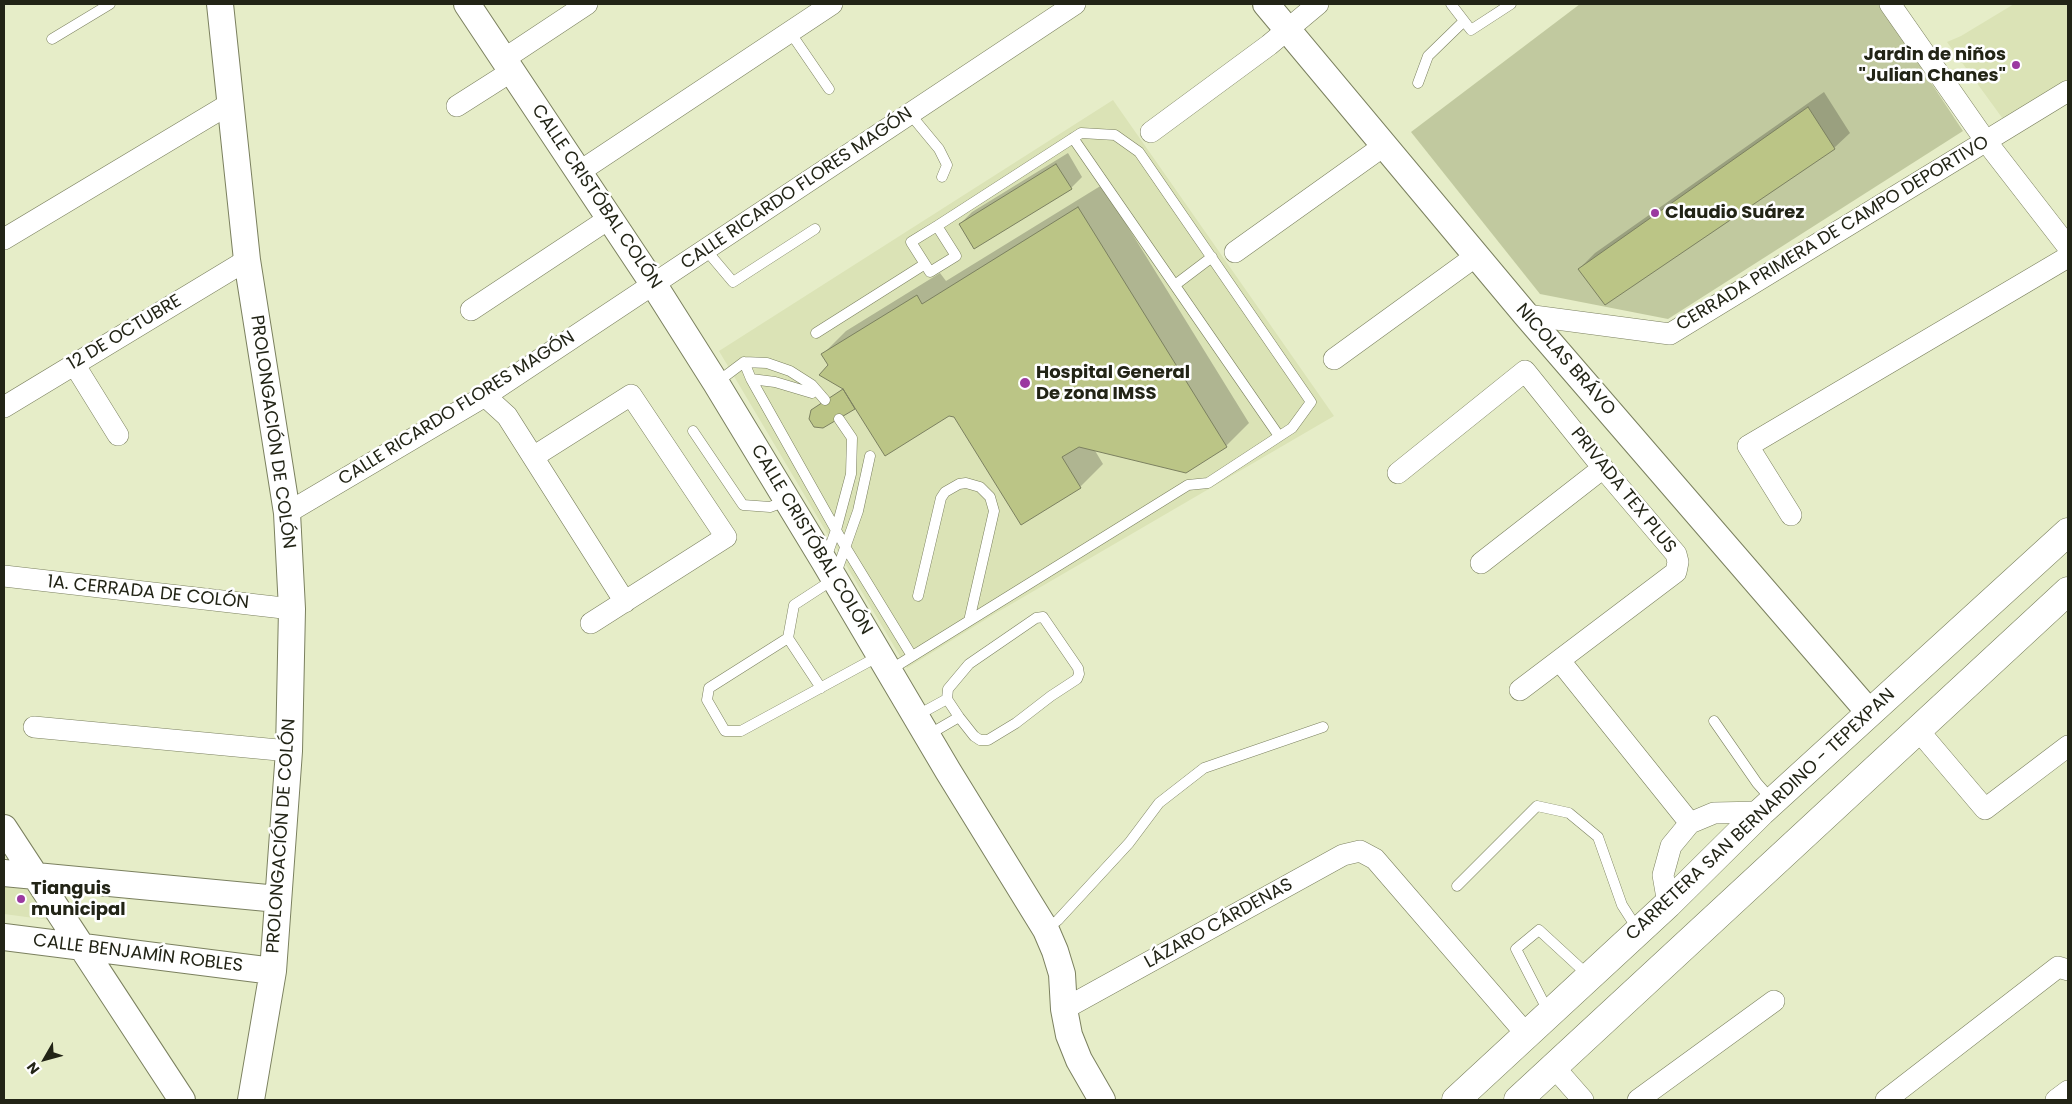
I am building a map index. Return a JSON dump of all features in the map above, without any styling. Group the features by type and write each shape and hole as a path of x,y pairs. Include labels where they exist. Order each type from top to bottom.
{"highway":[{"name":"CARRETERA SAN BERNARDINO - TEPEXPAN","path":"1456,1100 1668,904 1767,806 2068,532"},
{"path":"1518,1100 2068,591"}],"street":[{"name":"PROLONGACIÓN DE COLÓN","path":"220,4 248,260 287,513 292,609 289,751 273,971 251,1100"},
{"name":"CALLE CRISTÓBAL COLÓN","path":"467,4 654,285 787,500 835,563 884,663 1046,930 1062,974 1064,1009 1069,1035 1079,1060 1102,1100"},
{"path":"457,106 587,4"},
{"path":"579,172 832,4"},
{"name":"CALLE RICARDO FLORES MAGÓN","path":"287,513 485,396 1075,4"},
{"name":"NICOLAS BRÁVO","path":"1266,4 1526,315 1869,712"},
{"path":"1151,132 1270,45 1318,4"},
{"path":"1894,5 1985,141 2068,247"},
{"name":"CERRADA PRIMERA DE CAMPO DEPORTIVO","path":"1526,315 1670,334 2068,91"},
{"path":"4,239 231,103"},
{"path":"1234,252 1385,145"},
{"path":"471,310 610,218"},
{"path":"1334,359 1476,256"},
{"path":"1791,515 1748,446 2068,256"},
{"name":"12 DE OCTUBRE","path":"4,407 248,260"},
{"path":"74,364 118,435"},
{"name":"PRIVADA TEX PLUS","path":"1398,473 1526,371 1603,468 1676,554 1678,569 1560,661"},
{"path":"533,457 631,395 726,537 591,622"},
{"path":"485,396 507,416 625,602"},
{"path":"1480,563 1603,468"},
{"name":"1A. CERRADA DE COLÓN","path":"4,576 292,609"},
{"path":"1520,690 1560,661 1690,823"},
{"path":"34,727 289,751"},
{"path":"1918,730 1985,809 2068,746"},
{"path":"1668,904 1663,875 1671,846 1690,823 1714,813 1767,806"},
{"path":"4,828 182,1100"},
{"name":"LÁZARO CÁRDENAS","path":"1064,1009 1343,855 1360,851 1375,859 1527,1035"},
{"path":"4,873 278,899"},
{"name":"CALLE BENJAMÍN ROBLES","path":"4,937 273,971"},
{"path":"1886,1100 2058,967 2068,970"},
{"path":"1638,1100 1774,1001"},
{"path":"1554,1067 1583,1100"},
{"path":"2056,1100 2068,1091"}],"lane":[{"path":"52,39 110,4"},
{"path":"1451,4 1471,30 1511,4"},
{"path":"1418,83 1428,56 1464,20"},
{"path":"790,32 829,88"},
{"path":"910,114 938,149 947,165 942,177"},
{"path":"788,638 709,688 706,700 725,731 742,731 821,688 884,663 912,656 1188,485 1208,483 1292,428 1311,402 1139,152 1115,135 1081,133 911,242 930,272 956,256 937,226"},
{"path":"1073,138 1279,436"},
{"path":"706,250 733,282 815,229"},
{"path":"1175,285 1212,257"},
{"path":"816,333 925,264"},
{"path":"744,362 751,379 836,530 835,563"},
{"path":"716,383 744,362 767,363 790,370 812,385 825,400"},
{"path":"751,379 775,382 812,393"},
{"path":"839,419 852,438 852,474 836,530 835,563 912,656"},
{"path":"693,431 743,505 770,507 787,500"},
{"path":"821,688 788,638 794,605 835,563 858,511 870,456"},
{"path":"918,596 941,498 945,492 958,484 966,483 980,487 990,497 994,511 968,621"},
{"path":"921,726 947,699 948,689 969,664 1036,618 1043,617 1078,668 1079,674 1077,679 1051,696 1016,724 988,740 980,740 974,736 947,699"},
{"path":"921,726 959,717"},
{"path":"1714,721 1757,783 1767,806"},
{"path":"1046,930 1058,920 1129,843 1159,803 1204,768 1324,726"},
{"path":"1457,886 1537,806 1569,813 1598,837 1622,905 1639,931"},
{"path":"1550,1014 1516,949 1539,930 1589,976"}],"shaded area":[{"name":"Claudio Suárez","path":"1580,4 1879,4 1963,131 1668,319 1540,294 1411,132"},
{"name":"Jardìn de niños \"Julian Chanes\"","path":"2014,4 2068,4 2068,79 2003,119 1947,42 1961,36"},
{"name":"Hospital General De zona IMSS","path":"1113,100 1334,416 996,613 907,668 719,351"},
{"name":"Tianguis municipal","path":"4,880 32,884 49,920 4,914"}],"building":[{"path":"1808,107 1835,149 1605,305 1578,269"},
{"path":"1056,164 1072,189 974,249 959,224"},
{"path":"1078,207 1227,447 1186,473 1079,447 1062,457 1081,488 1021,525 954,417 949,416 885,456 843,389 819,375 828,365 821,354 917,295 922,304"},
{"path":"843,389 855,409 823,428 814,427 809,419 811,410"}],"place":[{"name":"Jardìn de niños \"Julian Chanes\"","path":"2016,65"},
{"name":"Claudio Suárez","path":"1655,213"},
{"name":"Hospital General De zona IMSS","path":"1025,383"},
{"name":"Tianguis municipal","path":"21,899"}]}
